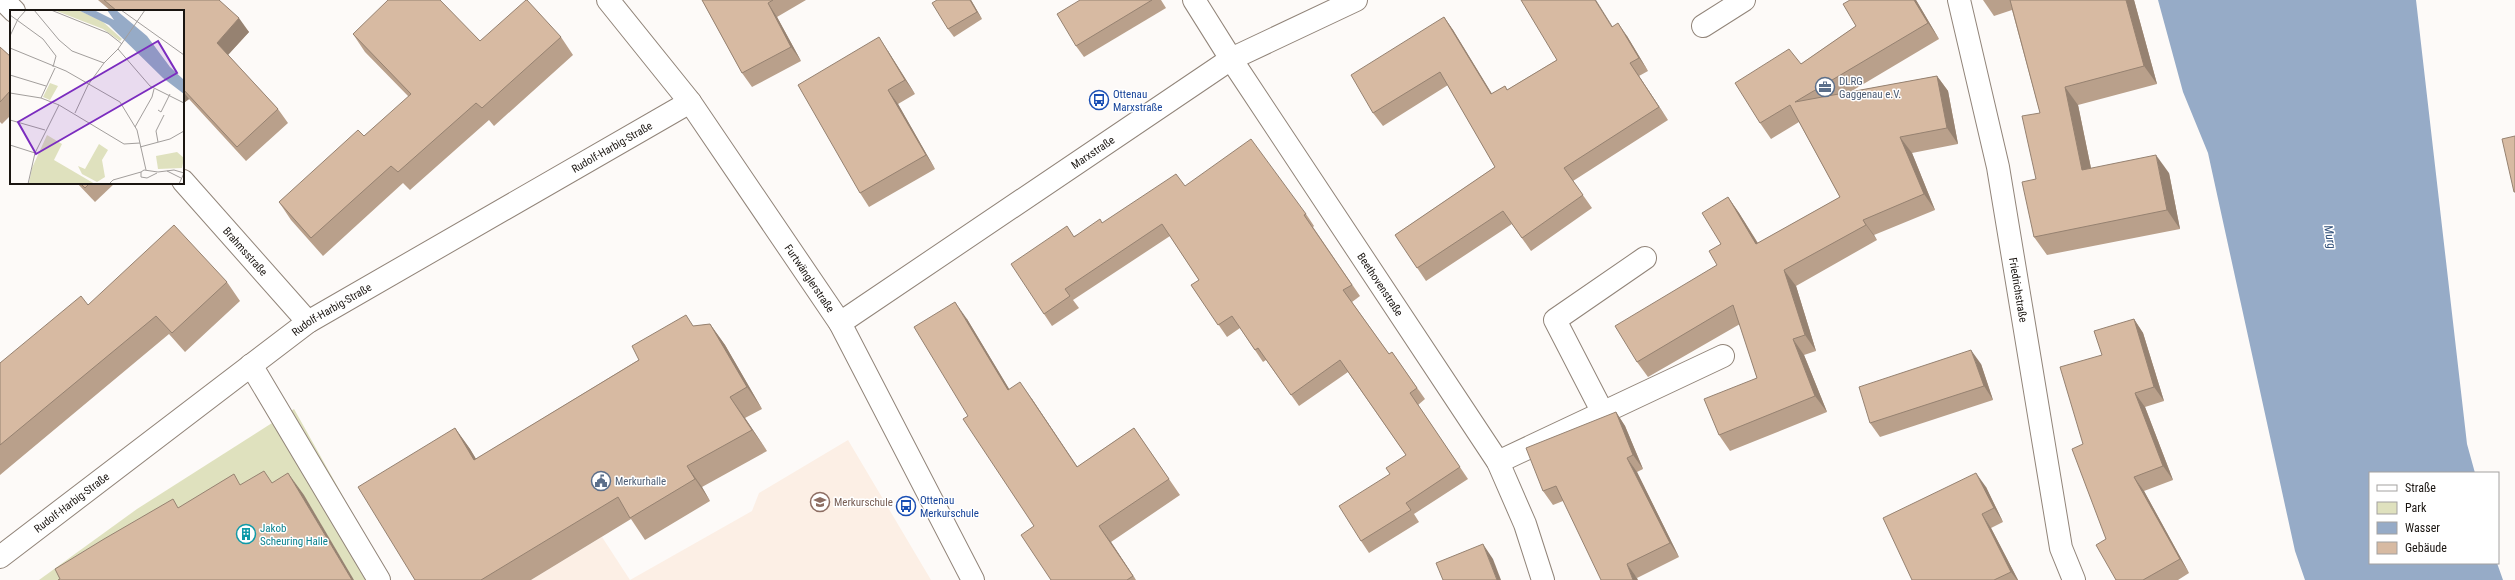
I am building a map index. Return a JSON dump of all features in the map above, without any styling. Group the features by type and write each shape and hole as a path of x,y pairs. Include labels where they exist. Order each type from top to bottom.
{"street":[{"path":"3,0 13,10"},
{"name":"Furtwänglerstraße","path":"608,0 690,102 840,323 974,580"},
{"name":"Beethovenstraße","path":"1194,0 1230,59 1498,462 1525,524 1543,580"},
{"name":"Marxstraße","path":"840,323 1230,59 1356,0"},
{"path":"1703,26 1744,0"},
{"name":"Friedrichstraße","path":"1959,0 1998,167 2061,548 2074,580"},
{"name":"Rudolf-Harbig-Straße","path":"0,557 308,322 690,102"},
{"name":"Brahmsstraße","path":"184,182 308,322"},
{"path":"1603,413 1555,320 1645,258"},
{"path":"1498,462 1723,356"},
{"path":"251,365 378,580"}],"shaded area":[{"name":"Merkurschule","path":"848,440 931,580 630,580 752,511 759,493"},
{"path":"602,537 630,580 531,580"}],"green space":[{"path":"294,409 390,580 39,580 137,509"}],"water":[{"name":"Murg","path":"2158,0 2416,0 2467,444 2475,472 2369,472 2369,564 2497,564 2503,580 2305,580 2295,551 2208,153 2183,92"}],"building":[{"path":"104,0 219,0 239,18 217,43 278,109 237,147 184,90 184,10 116,10"},
{"path":"388,0 440,0 480,41 527,0 561,37 482,108 476,103 398,172 391,166 311,238 279,202 358,130 364,136 411,94 353,34"},
{"path":"702,0 773,0 768,3 791,47 742,73"},
{"path":"937,0 970,0 977,12 948,29 932,3"},
{"path":"1080,0 1152,0 1076,46 1057,14"},
{"path":"1521,0 1595,0 1612,27 1618,23 1639,58 1630,63 1659,107 1564,168 1583,195 1522,238 1503,211 1417,268 1395,235 1495,167 1440,72 1373,113 1351,75 1444,17 1491,94 1505,86 1507,90 1557,60"},
{"path":"1850,0 1914,0 1928,23 1795,102 1937,76 1947,128 1900,137 1924,194 1863,220 1866,225 1784,270 1805,335 1793,339 1815,396 1719,435 1704,399 1757,378 1733,305 1637,362 1615,326 1717,265 1709,251 1721,244 1702,213 1728,197 1756,244 1840,197 1790,105 1760,123 1735,83 1789,49 1801,64 1856,26 1843,4"},
{"path":"2010,0 2126,0 2144,66 2065,87 2082,170 2156,155 2167,210 2034,237 2022,182 2036,179 2022,116 2040,113"},
{"path":"879,37 905,80 888,90 926,155 860,193 798,85"},
{"path":"0,47 10,56 10,91 0,102"},
{"path":"2515,136 2515,192 2514,192 2502,139"},
{"path":"1251,139 1306,214 1304,215 1352,285 1343,290 1389,354 1392,352 1417,388 1410,393 1460,467 1406,503 1411,510 1361,541 1339,506 1390,474 1386,468 1406,455 1340,360 1291,395 1258,348 1255,350 1232,316 1218,325 1191,285 1199,280 1162,224 1065,289 1070,296 1044,314 1011,264 1067,226 1074,237 1100,219 1102,223 1176,174 1185,186"},
{"path":"81,184 89,184 85,188"},
{"path":"174,225 227,282 172,333 156,316 0,445 0,363 81,296 88,305"},
{"path":"955,302 1008,390 1020,382 1077,467 1134,428 1169,479 1099,526 1133,576 1127,580 1051,580 1021,535 1034,526 963,419 968,416 914,327"},
{"name":"Merkurhalle","path":"686,315 693,326 710,324 747,387 730,397 752,430 687,466 695,479 630,518 618,497 481,580 415,580 358,487 455,428 474,460 639,360 632,346"},
{"path":"2134,319 2154,387 2135,393 2163,466 2134,477 2180,559 2143,580 2116,580 2096,545 2106,539 2072,449 2083,444 2060,367 2102,355 2094,331"},
{"path":"1971,350 1984,386 1870,423 1859,387"},
{"path":"1616,412 1633,455 1627,458 1670,543 1627,564 1633,580 1601,580 1556,486 1543,491 1526,448"},
{"name":"Jakob Scheuring Halle","path":"264,471 272,483 288,473 352,580 58,580 60,579 55,569 173,499 178,508 234,474 240,485"},
{"path":"1976,473 1994,508 1982,514 2011,572 1994,580 1912,580 1883,518"},
{"path":"1483,544 1497,580 1443,580 1436,563"}],"place":[{"name":"DLRG Gaggenau e.V.","path":"1825,87"},
{"name":"Ottenau Marxstraße","path":"1099,100"},
{"name":"Merkurhalle","path":"601,481"},
{"name":"Merkurschule","path":"820,502"},
{"name":"Ottenau Merkurschule","path":"906,506"},
{"name":"Jakob Scheuring Halle","path":"246,534"}]}
